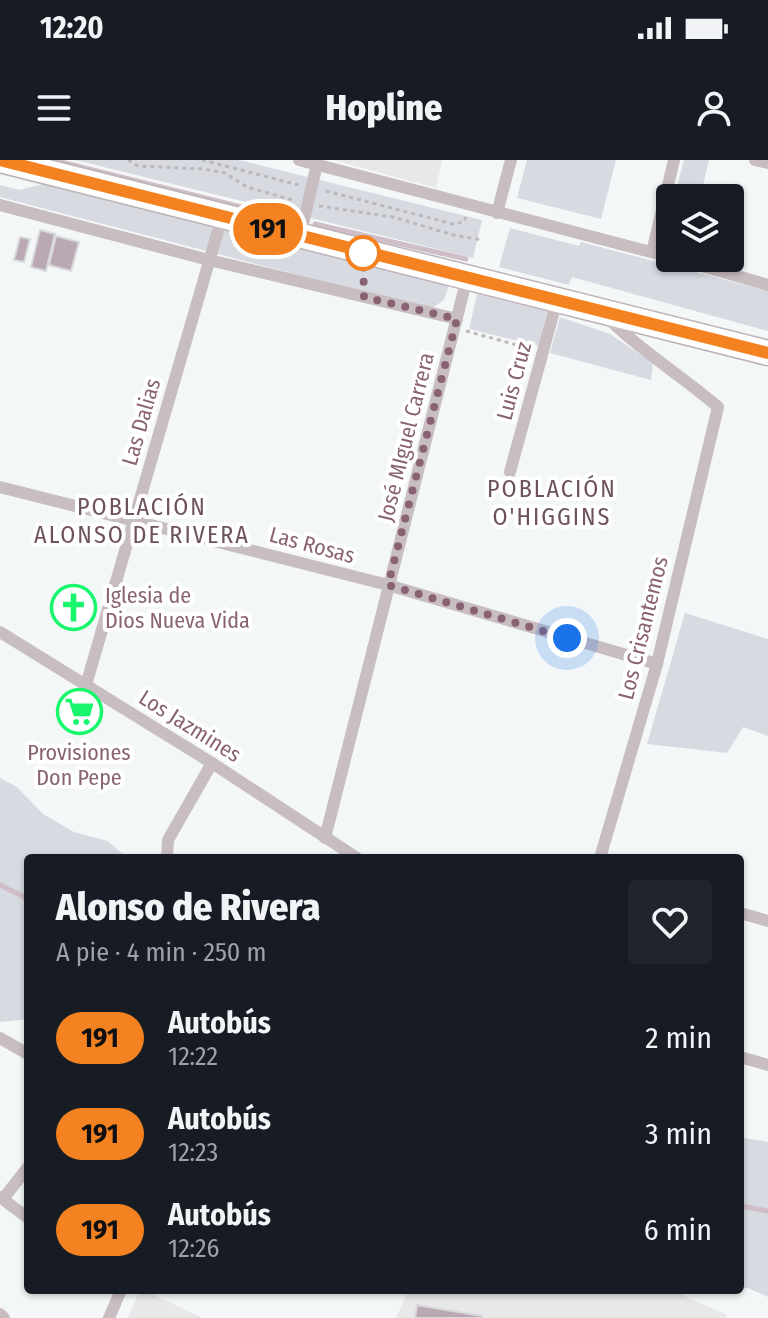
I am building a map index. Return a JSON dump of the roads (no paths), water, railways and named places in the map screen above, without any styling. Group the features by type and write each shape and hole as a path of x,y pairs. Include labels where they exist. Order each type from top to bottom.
{"highway":[{"path":"0,160 768,353"}],"street":[{"path":"299,160 656,253"},
{"path":"497,213 511,160"},
{"path":"652,252 674,160"},
{"path":"755,160 768,163"},
{"path":"300,237 317,164"},
{"path":"0,205 456,324"},
{"name":"Las Dalias","path":"86,685 222,217"},
{"path":"723,272 768,285"},
{"name":"José MIguel Carrera","path":"325,838 467,278"},
{"name":"Luis Cruz","path":"510,472 557,300"},
{"name":"Los Crisantemos","path":"600,311 625,336 686,379 718,407 657,664 601,854"},
{"name":"Las Rosas","path":"0,487 388,585 657,664"},
{"name":"Los Jazmines","path":"0,632 212,763 351,854"},
{"path":"167,854 168,840 212,763"},
{"path":"744,914 768,921"},
{"path":"0,1038 24,1052"},
{"path":"744,1058 768,1065"},
{"path":"24,1172 2,1198 24,1215"},
{"path":"109,1318 119,1294"}],"waterway":[{"path":"53,160 290,219"},
{"path":"315,224 466,259"},
{"path":"0,885 24,897"},
{"path":"744,1207 768,1211"}],"place":[{"name":"Iglesia de Dios Nueva Vida","path":"74,608"},
{"name":"Provisiones Don Pepe","path":"79,711"}],"district":[{"name":"POBLACIÓN O'HIGGINS","path":"552,503"},
{"name":"POBLACIÓN ALONSO DE RIVERA","path":"142,521"}]}
